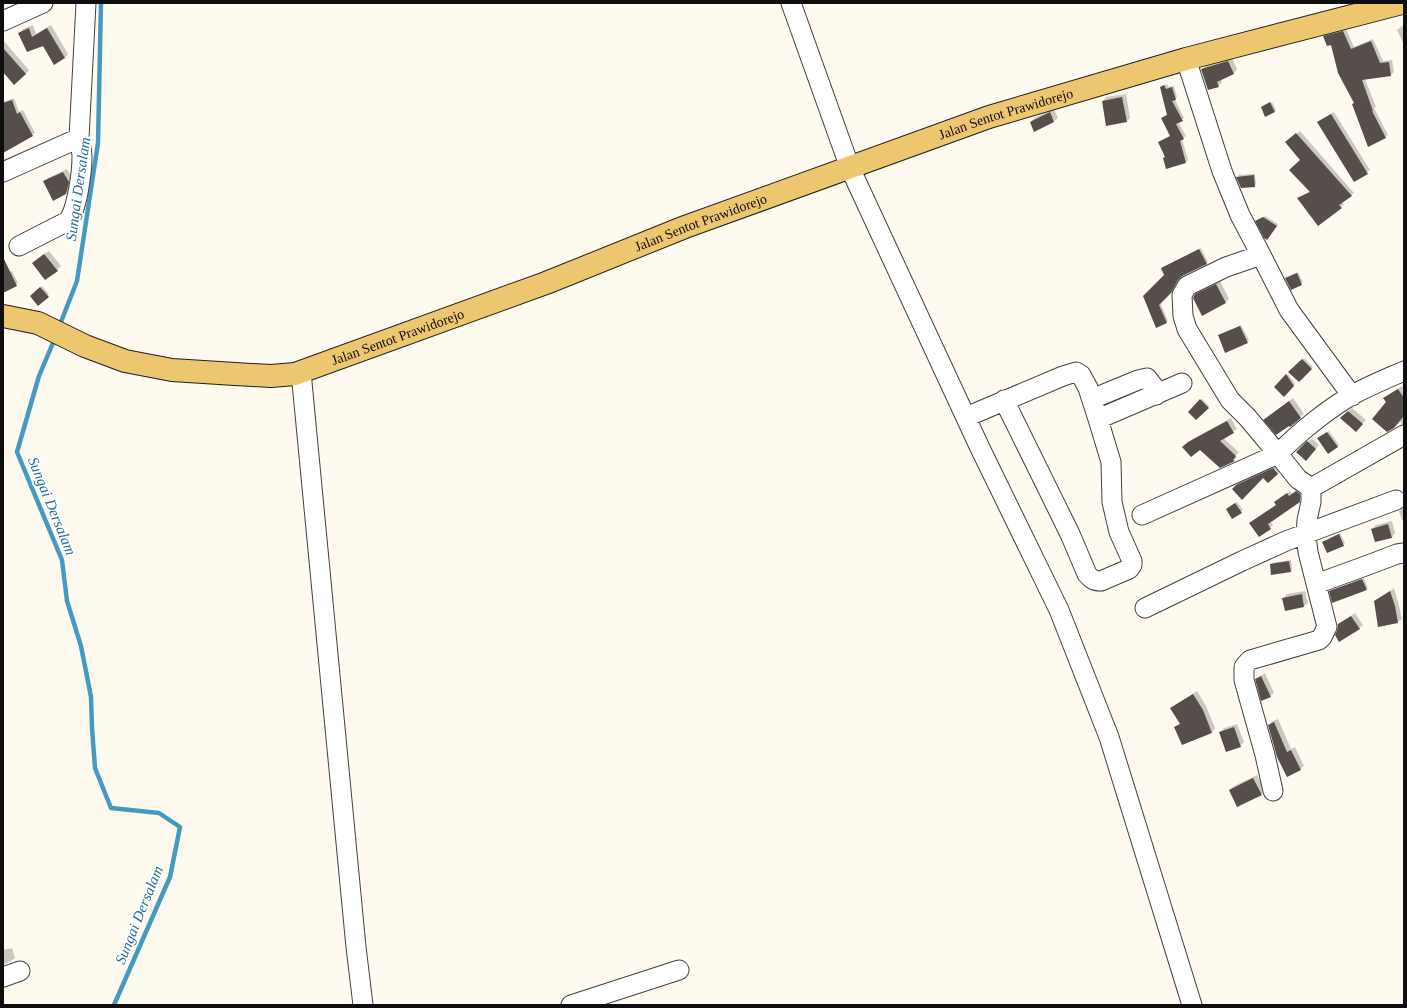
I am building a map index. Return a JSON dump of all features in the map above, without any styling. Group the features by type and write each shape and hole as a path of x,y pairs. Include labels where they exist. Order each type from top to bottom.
{"main road":[{"name":"Jalan Sentot Prawidorejo","path":"3,316 38,323 85,346 125,361 172,370 271,376 295,374 546,283 685,227 989,117 1186,59 1401,3"}],"street":[{"path":"3,21 43,3"},
{"path":"19,246 68,221 72,216 79,188 82,157 80,138 86,3"},
{"path":"791,3 850,168 966,417 1059,610 1109,737 1192,1005"},
{"path":"1186,59 1222,171 1240,215 1289,310 1352,396"},
{"path":"3,172 80,138"},
{"path":"1261,255 1226,267 1187,286 1182,295 1183,316 1187,330 1230,400 1247,417 1298,479 1311,488"},
{"path":"1142,515 1278,454 1288,443 1320,418 1352,396 1404,371"},
{"path":"301,372 355,939 363,1005"},
{"path":"966,417 1004,400 1063,376 1076,372 1081,375 1092,399 1111,462 1112,502 1119,532 1132,561 1132,565 1129,568 1101,581 1096,581 1090,578 1087,574 1070,534 1004,400"},
{"path":"1092,399 1138,380 1147,378 1154,387 1156,395"},
{"path":"1098,419 1182,383"},
{"path":"1311,488 1404,435"},
{"path":"1273,790 1266,755 1244,680 1244,668 1250,660 1319,640 1327,627 1308,552 1306,535 1307,520 1311,502 1311,488"},
{"path":"1145,608 1242,561 1286,542 1396,500"},
{"path":"1316,584 1396,554 1404,553"},
{"path":"571,1005 679,970"}],"building":[{"path":"29,28 32,37 47,28 65,58 54,65 43,46 27,52 18,33"},
{"path":"1343,31 1351,49 1371,41 1380,63 1389,62 1391,76 1362,80 1372,111 1386,138 1368,147 1352,104 1354,103 1338,73 1331,45 1327,46 1323,36"},
{"path":"3,48 26,74 14,85 3,72"},
{"path":"1228,61 1234,74 1217,82 1219,87 1208,90 1201,69"},
{"path":"1164,85 1166,89 1172,87 1176,100 1172,101 1183,121 1176,124 1184,139 1180,141 1186,163 1166,169 1163,158 1165,157 1158,142 1170,136 1161,118 1167,115 1160,87"},
{"path":"1122,97 1127,122 1106,126 1102,101"},
{"path":"12,100 17,114 20,112 33,136 3,153 3,103"},
{"path":"1270,102 1275,112 1265,117 1261,107"},
{"path":"1050,112 1054,122 1034,132 1030,122"},
{"path":"1331,114 1368,174 1354,182 1317,122"},
{"path":"1296,133 1352,196 1339,205 1342,208 1318,226 1297,198 1310,192 1289,170 1300,160 1285,142"},
{"path":"63,172 69,182 66,194 53,201 43,181"},
{"path":"1254,175 1255,187 1241,188 1236,177"},
{"path":"1263,217 1277,226 1267,240 1264,238 1255,221"},
{"path":"1199,249 1207,264 1182,276 1178,280 1171,293 1159,305 1167,323 1156,328 1143,296 1164,275 1161,268"},
{"path":"44,254 58,271 45,280 32,263"},
{"path":"3,257 17,286 3,293"},
{"path":"1297,273 1302,285 1291,290 1285,278"},
{"path":"1216,284 1226,303 1202,316 1193,298 1195,294"},
{"path":"40,287 49,297 38,306 30,296"},
{"path":"1240,326 1248,343 1225,353 1218,335"},
{"path":"1302,359 1312,369 1299,382 1288,372"},
{"path":"1286,374 1294,386 1284,397 1274,387"},
{"path":"1398,389 1404,398 1404,416 1394,428 1387,432 1372,419 1386,402 1383,398"},
{"path":"1200,399 1209,408 1196,420 1188,412"},
{"path":"1289,401 1301,418 1290,427 1289,426 1276,435 1263,420"},
{"path":"1348,411 1363,424 1356,432 1340,418"},
{"path":"1227,421 1234,433 1220,441 1236,456 1233,460 1235,461 1220,468 1200,450 1191,457 1182,447 1188,442"},
{"path":"1327,432 1338,447 1328,454 1317,438"},
{"path":"1307,441 1316,449 1306,461 1296,452"},
{"path":"1273,468 1278,474 1268,483 1263,478 1242,500 1232,489 1236,485"},
{"path":"1296,491 1300,494 1300,502 1268,524 1271,529 1259,537 1249,523 1276,505 1274,502 1287,493 1289,496"},
{"path":"1235,503 1242,513 1232,519 1226,509"},
{"path":"1388,524 1392,538 1375,542 1371,529"},
{"path":"1339,534 1344,546 1327,553 1322,542"},
{"path":"1289,561 1291,572 1271,575 1270,564"},
{"path":"1362,579 1367,590 1332,603 1329,591"},
{"path":"1390,591 1395,606 1398,623 1378,627 1374,601"},
{"path":"1302,594 1304,607 1285,611 1282,598"},
{"path":"1351,616 1360,629 1339,642 1335,635 1338,624"},
{"path":"1261,676 1271,697 1261,701 1255,679"},
{"path":"1193,694 1203,710 1212,733 1182,745 1174,727 1180,724 1170,708"},
{"path":"1274,722 1287,752 1291,750 1301,770 1287,777 1277,757 1268,725"},
{"path":"1234,727 1241,747 1226,752 1219,732"},
{"path":"1253,778 1262,795 1237,807 1229,790"}],"waterway":[{"name":"Sungai Dersalam","path":"59,327 77,281 98,143 101,3"},
{"name":"Sungai Dersalam","path":"55,338 39,376 17,452 62,560 67,601 81,646 91,697 95,768 111,808 159,813 180,827 170,877 114,1005"}]}
